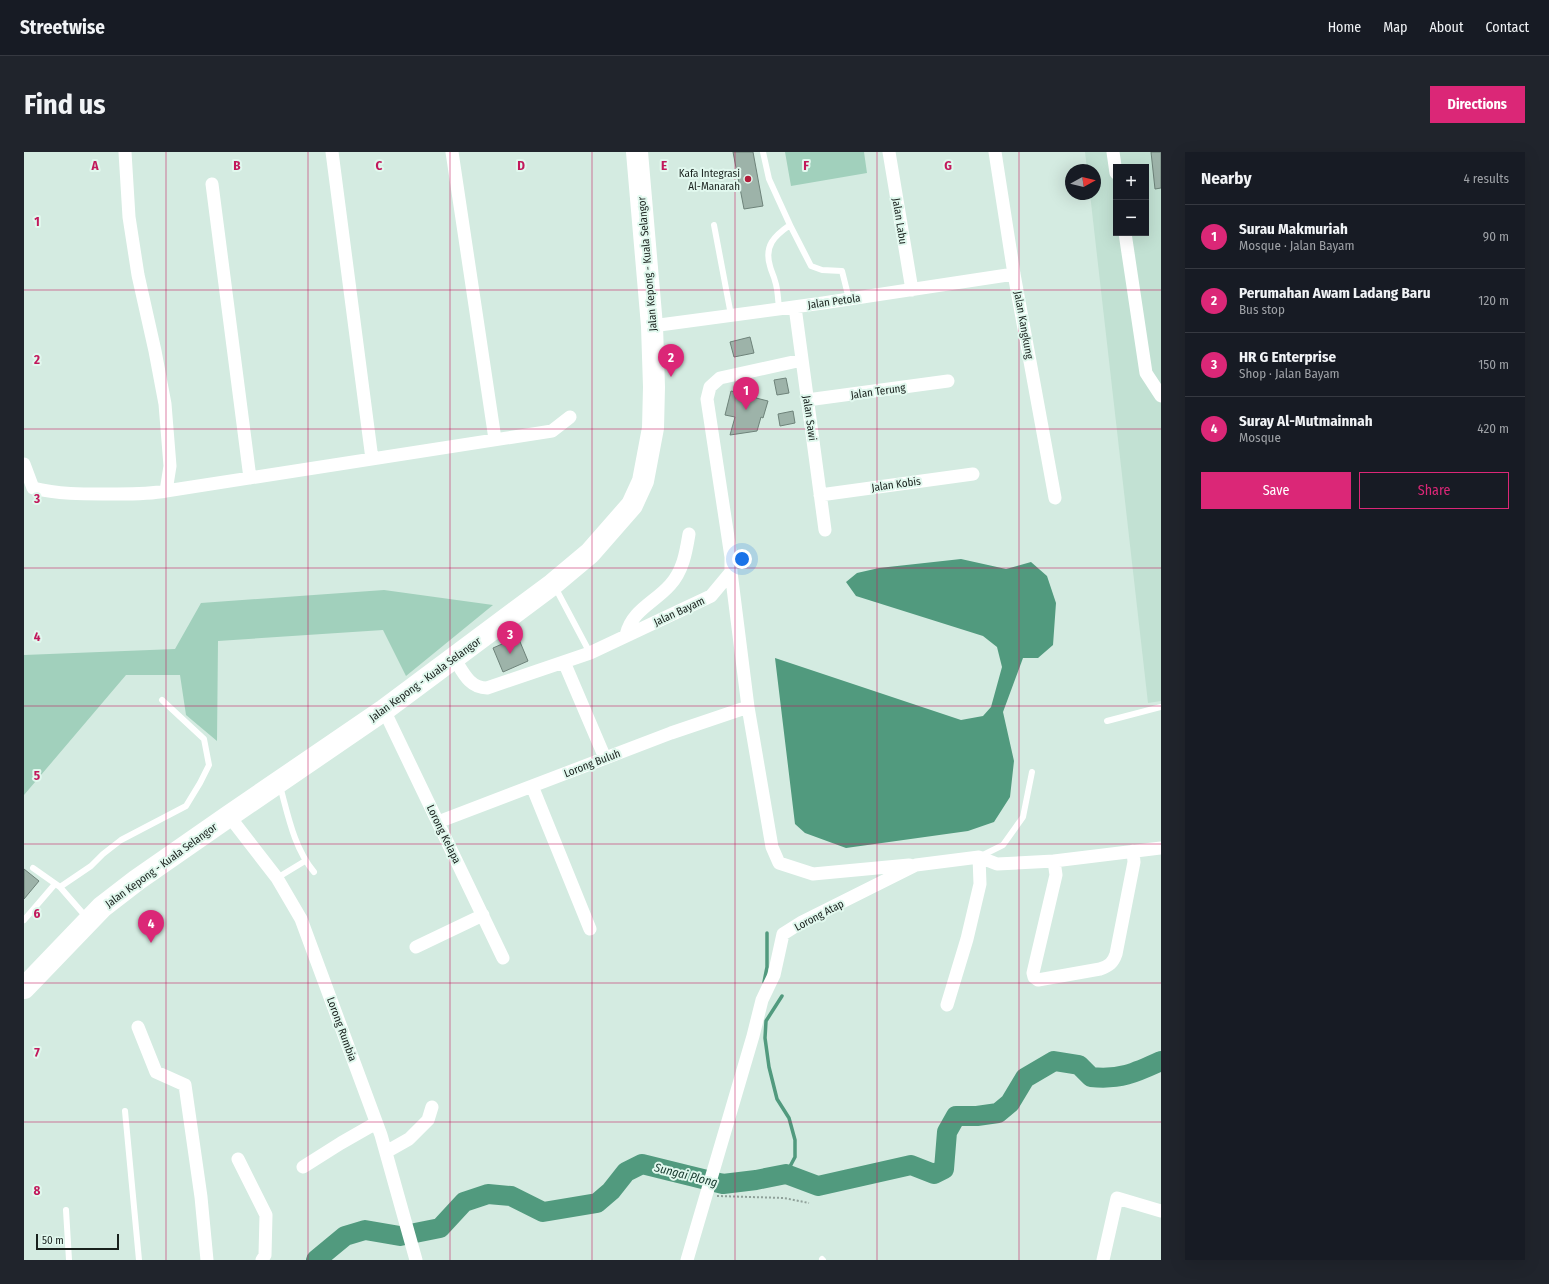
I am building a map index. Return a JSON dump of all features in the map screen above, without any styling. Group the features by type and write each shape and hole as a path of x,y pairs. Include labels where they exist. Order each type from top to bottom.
{"highway":[{"name":"Jalan Kepong - Kuala Selangor","path":"24,988 102,907 137,880 384,710 553,584 590,553 632,505 642,480 653,428 654,387 652,326 637,152"}],"street":[{"path":"125,152 129,217 138,275 155,351 164,404 170,466 166,490"},
{"path":"332,152 372,459"},
{"path":"452,152 495,439"},
{"name":"Jalan Labu","path":"889,152 912,290"},
{"name":"Jalan Kangkung","path":"995,152 1014,274 1055,498"},
{"path":"1113,152 1115,164"},
{"path":"212,184 250,478"},
{"path":"1125,236 1146,373 1161,396"},
{"name":"Jalan Petola","path":"652,326 795,307 1014,274"},
{"name":"Jalan Sawi","path":"795,307 825,530"},
{"path":"802,360 720,378 710,387 707,399 731,558 731,572 748,706 772,847 779,863 813,874 916,865"},
{"name":"Jalan Terung","path":"808,400 948,381"},
{"path":"24,464 33,488 50,492 86,494 155,493 166,490 552,431 570,417"},
{"name":"Jalan Kobis","path":"820,495 973,474"},
{"path":"626,635 630,622 640,610 670,585 681,570 689,534"},
{"name":"Jalan Bayam","path":"454,658 469,681 480,688 487,688 590,653 711,596 731,572"},
{"path":"564,662 605,758"},
{"name":"Lorong Buluh","path":"438,822 605,758 748,706"},
{"name":"Lorong Kelapa","path":"384,710 504,958"},
{"path":"532,786 590,928"},
{"name":"Lorong Rumbia","path":"229,816 277,878 301,919 386,1152 416,1260"},
{"name":"Lorong Atap","path":"687,1260 762,1000 774,975 783,934 802,922 916,865 979,857 997,864 1054,861 1133,850 1161,848"},
{"path":"1054,861 1056,875 1033,974 1038,980 1100,968 1108,966 1113,962 1134,862 1133,850"},
{"path":"947,1005 967,939 980,884 979,857"},
{"path":"416,947 482,914"},
{"path":"138,1027 156,1072 185,1085 201,1198 207,1260"},
{"path":"386,1152 409,1139 428,1120 432,1107"},
{"path":"303,1167 376,1123"},
{"path":"238,1159 266,1215 265,1255 262,1260"},
{"path":"1103,1260 1117,1198 1161,1211"}],"lane":[{"path":"763,152 769,179 790,226 811,266 822,270 842,271 849,299"},
{"path":"714,225 731,315"},
{"path":"779,309 776,282 769,266 768,250 770,243 782,231 790,226"},
{"path":"553,584 590,653"},
{"path":"24,920 58,885 91,866 102,854 121,840 186,806 209,765 204,739 162,700"},
{"path":"1107,721 1161,707"},
{"path":"979,857 1003,845 1023,817 1032,772"},
{"path":"279,782 292,828 304,861 314,872"},
{"path":"277,878 304,861"},
{"path":"33,868 58,885 89,921"},
{"path":"125,1111 139,1260"},
{"path":"66,1210 69,1260"}],"path":[{"path":"707,1193 784,1198 810,1203"}],"shaded area":[{"path":"785,152 864,152 867,173 791,186"},
{"path":"1085,152 1161,152 1161,701 1148,703 1091,200 1101,200 1101,164 1086,164"},
{"path":"961,559 1006,569 1031,562 1047,576 1056,603 1053,645 1038,658 1023,658 1003,712 1014,761 1010,797 994,822 968,831 846,848 805,833 795,824 775,658 961,720 983,716 991,707 1002,667 997,647 983,636 856,596 846,582 857,573 879,568"},
{"path":"384,590 493,605 406,676 383,630 218,641 217,741 186,715 180,675 126,675 24,795 24,655 175,649 201,603"}],"building":[{"name":"Kafa Integrasi Al-Manarah","path":"733,152 753,152 763,206 744,209"},
{"path":"1151,152 1161,152 1161,188 1155,189"},
{"path":"750,337 754,353 734,357 730,342"},
{"path":"786,378 789,393 777,395 774,380"},
{"path":"740,389 757,394 756,398 768,401 757,431 730,435 735,417 725,415 731,391 739,393"},
{"path":"793,411 795,423 780,426 778,414"},
{"path":"518,637 528,661 503,672 493,648"},
{"path":"24,869 39,881 24,899"}],"waterway":[{"path":"766,984 764,982 767,967 767,933"},
{"path":"782,996 766,1021 765,1038 769,1067 777,1099 789,1118 795,1140 795,1157 786,1174"},
{"name":"Sungai Plong","path":"316,1260 345,1236 365,1230 400,1236 440,1228 464,1202 488,1194 511,1196 543,1212 597,1203 611,1191 626,1172 642,1164 723,1184 756,1180 786,1174 818,1186 911,1165 934,1174 944,1169 947,1132 956,1116 977,1116 998,1113 1010,1103 1025,1078 1054,1061 1079,1065 1091,1077 1101,1078 1127,1075 1161,1061"}],"place":[{"name":"Kafa Integrasi Al-Manarah","path":"748,179"},
{"name":"Perumahan Awam Ladang Baru","path":"671,377"},
{"name":"Surau Makmuriah","path":"746,410"},
{"name":"HR G Enterprise","path":"510,654"},
{"name":"Suray Al-Mutmainnah","path":"151,943"}]}
